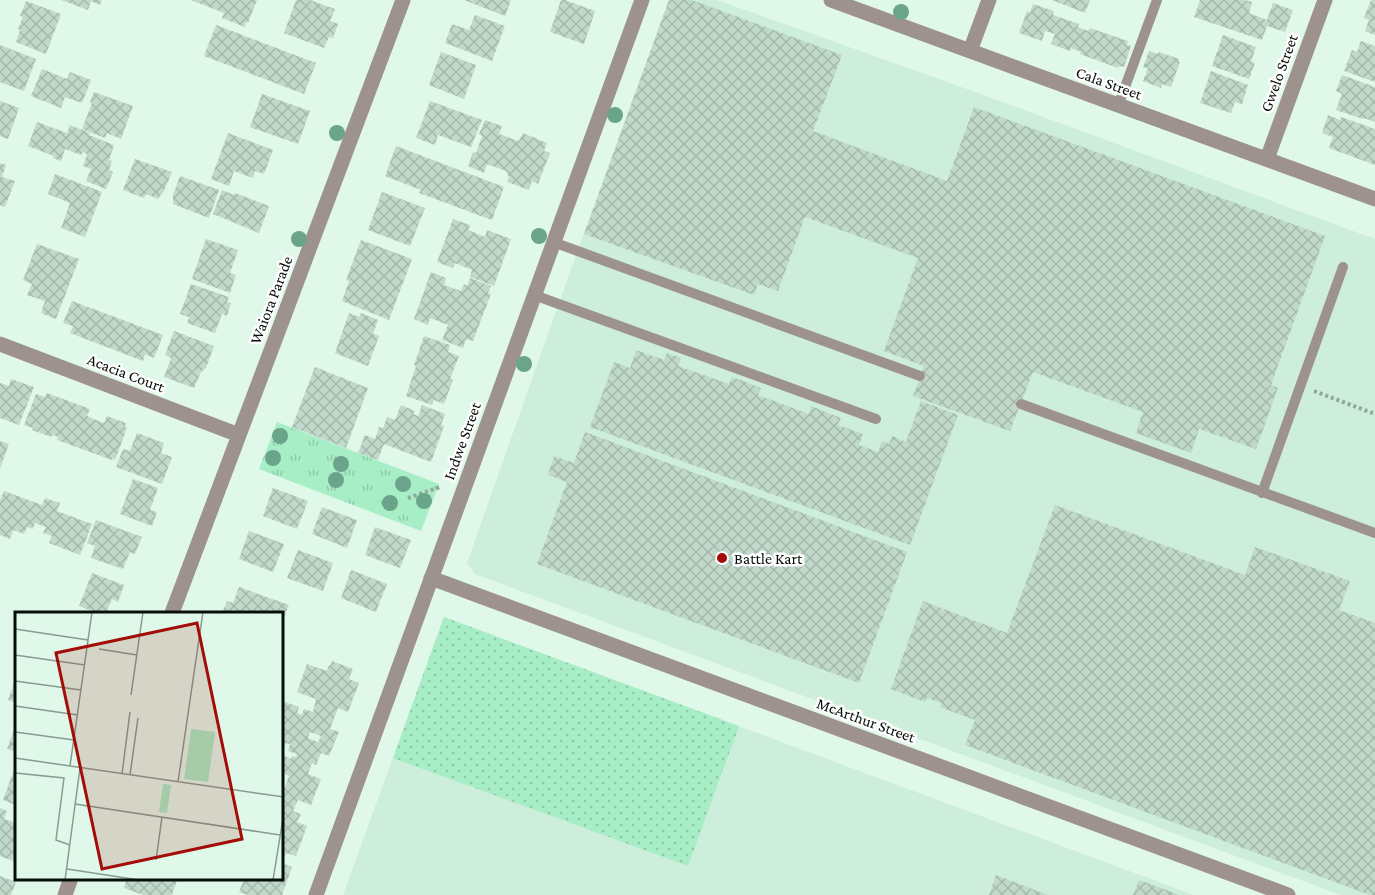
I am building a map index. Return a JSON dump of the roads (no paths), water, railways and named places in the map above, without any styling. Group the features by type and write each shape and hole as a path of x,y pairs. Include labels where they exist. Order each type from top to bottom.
{"street":[{"name":"Waiora Parade","path":"172,612 403,0"},
{"name":"Indwe Street","path":"316,895 642,0"},
{"name":"Cala Street","path":"831,0 1375,199"},
{"path":"970,51 989,0"},
{"name":"Gwelo Street","path":"1267,159 1325,0"},
{"name":"Acacia Court","path":"0,344 239,435"},
{"name":"McArthur Street","path":"431,578 1288,895"},
{"path":"65,895 71,880"}],"lane":[{"path":"1118,106 1157,0"},
{"path":"553,242 920,376"},
{"path":"1262,493 1343,267"},
{"path":"534,295 876,419"},
{"path":"1021,404 1375,533"}],"place":[{"name":"Battle Kart","path":"722,558"}]}
